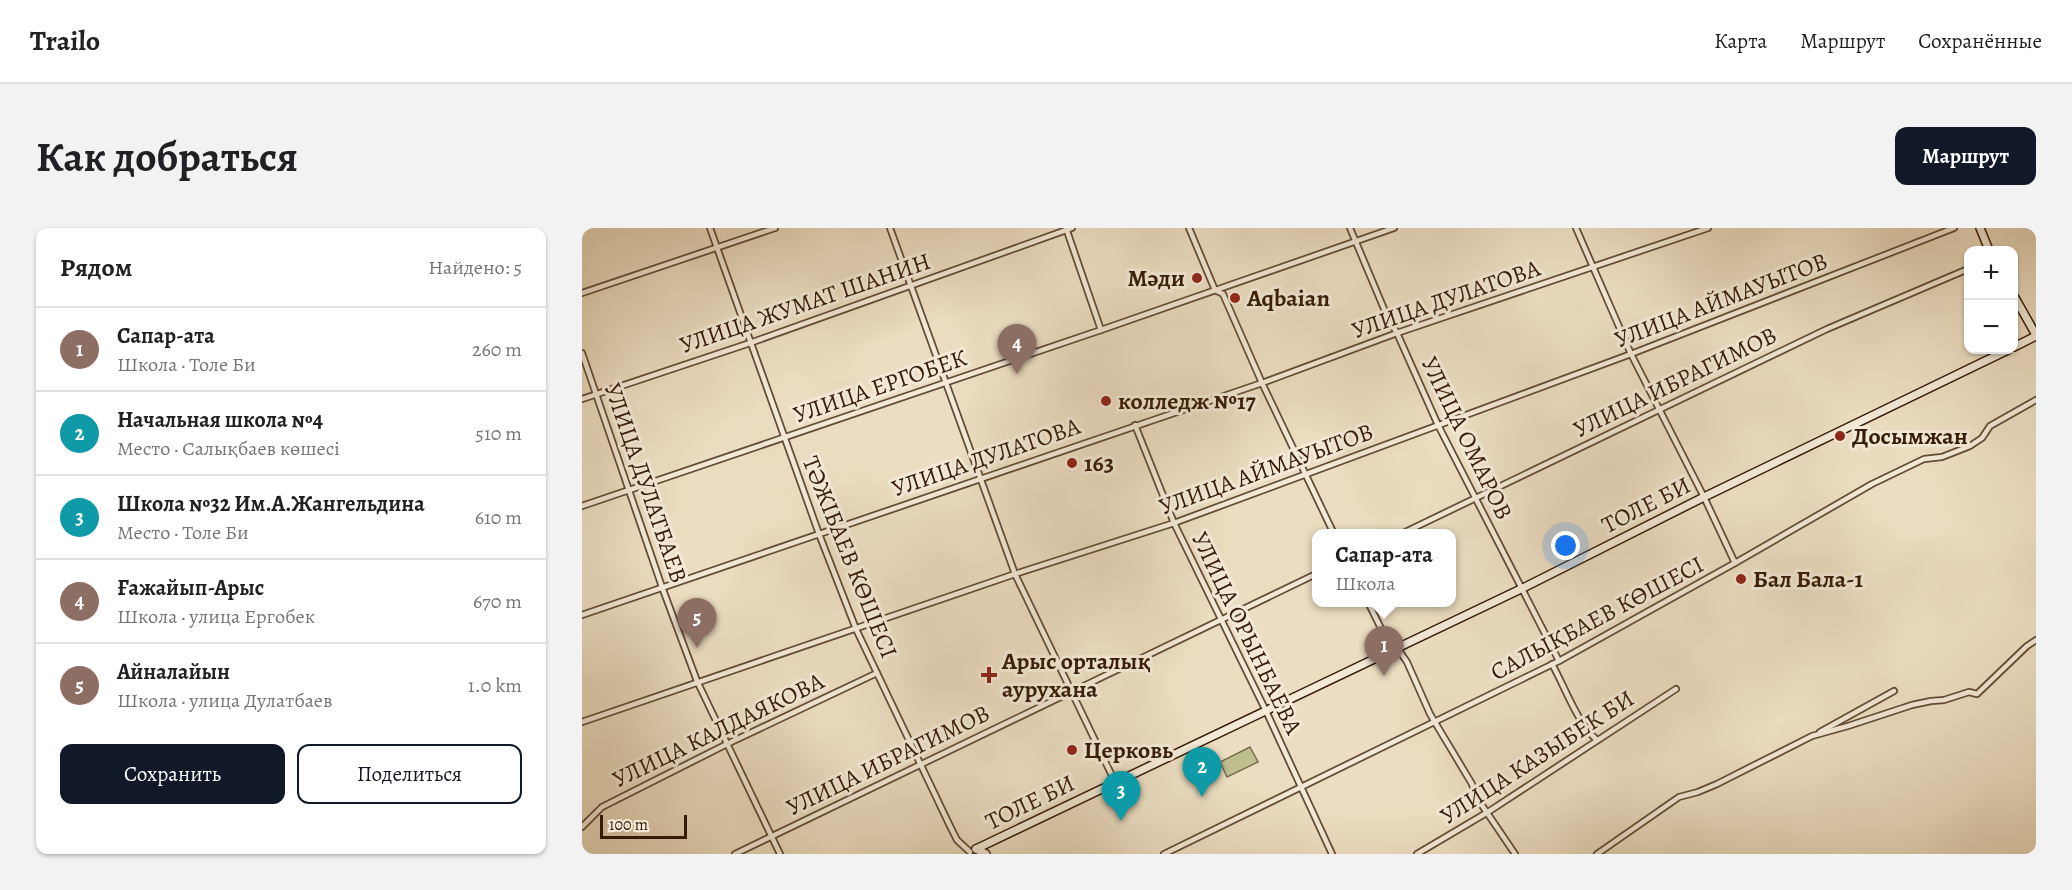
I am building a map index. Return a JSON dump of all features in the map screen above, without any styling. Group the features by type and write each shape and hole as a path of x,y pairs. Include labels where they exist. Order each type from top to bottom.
{"main road":[{"path":"1980,228 1987,246"},
{"path":"2015,300 2036,335 2018,344"},
{"name":"ТОЛЕ БИ","path":"971,852 1523,588 1704,497 2000,354"},
{"path":"971,852 986,854"}],"street":[{"name":"ТӘЖІБАЕВ КӨШЕСІ","path":"710,228 784,438 856,629 957,840 971,852"},
{"path":"582,293 776,228"},
{"path":"890,228 979,479 1015,573 1115,782"},
{"path":"1189,228 1215,290 1223,294 1304,474 1332,529"},
{"name":"УЛИЦА ОМАРОВ","path":"1350,228 1387,316 1397,333 1438,425 1559,661"},
{"name":"УЛИЦА ЕРГОБЕК","path":"582,506 1394,228"},
{"path":"1576,228 1631,354 1736,563"},
{"name":"УЛИЦА ДУЛАТОВА","path":"582,615 1708,228"},
{"name":"УЛИЦА АЙМАУЫТОВ","path":"582,722 1015,573 1174,522 1631,354 1954,228"},
{"path":"1068,229 1101,330"},
{"name":"УЛИЦА ЖУМАТ ШАНИН","path":"582,399 750,343 1068,229"},
{"name":"УЛИЦА ИБРАГИМОВ","path":"1411,529 1827,329 1964,271"},
{"name":"УЛИЦА ДУЛАТБАЕВ","path":"582,353 662,587 697,681 780,854"},
{"name":"САЛЫҚБАЕВ КӨШЕСІ","path":"1164,854 1559,661 1736,563 1872,484 1924,459 1942,457 1970,446 1982,438 1990,426 2036,400"},
{"name":"УЛИЦА ОРЫНБАЕВА","path":"1135,424 1174,522 1266,711 1299,787 1332,854"},
{"name":"УЛИЦА ИБРАГИМОВ","path":"735,854 1312,576"},
{"path":"1370,607 1392,651 1400,652 1407,662 1430,714 1437,722 1455,758 1472,784 1475,795 1515,854"},
{"path":"1812,736 1912,705 1944,700 1969,692 1977,694 2036,640"},
{"path":"1552,664 1578,714 1597,740"},
{"name":"УЛИЦА КАЛДАЯКОВА","path":"582,827 602,807 727,744 877,673"},
{"name":"УЛИЦА КАЗЫБЕК БИ","path":"1417,854 1488,812 1676,689"},
{"path":"1597,854 1679,797 1717,784 1894,692"}],"green space":[{"path":"1250,747 1258,762 1227,777 1220,762"}],"place":[{"name":"Мәди","path":"1197,278"},
{"name":"Aqbaian","path":"1235,298"},
{"name":"Ғажайып-Арыс","path":"1017,374"},
{"name":"колледж №17","path":"1106,401"},
{"name":"Досымжан","path":"1840,436"},
{"name":"163","path":"1072,463"},
{"name":"Бал Бала-1","path":"1741,579"},
{"name":"Айналайын","path":"697,648"},
{"name":"Арыс орталық аурухана","path":"989,675"},
{"name":"Сапар-ата","path":"1384,676"},
{"name":"Церковь","path":"1072,750"},
{"name":"Начальная школа №4","path":"1202,797"},
{"name":"Школа №32 Им.А.Жангельдина","path":"1121,821"}]}
